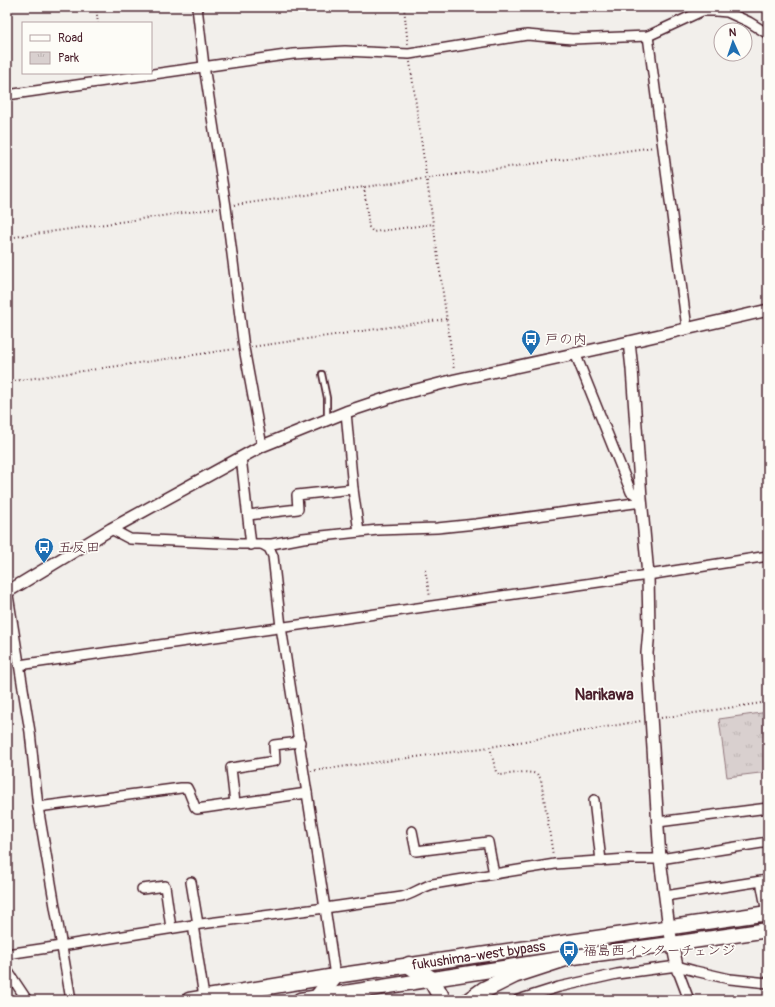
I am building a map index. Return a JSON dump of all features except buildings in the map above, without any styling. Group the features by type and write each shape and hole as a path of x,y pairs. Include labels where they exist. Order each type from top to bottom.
{"highway":[{"name":"fukushima-west bypass","path":"189,1000 335,976 767,913"},
{"name":"fukushima-west bypass","path":"300,1000 317,999 431,979 566,958 768,930"},
{"path":"470,1000 484,990 514,975 566,958"},
{"path":"409,965 431,979 442,1000"},
{"path":"317,999 335,976"}],"street":[{"path":"197,7 204,66 226,206 244,348 262,446"},
{"path":"152,73 293,54 346,52 409,54 527,35 572,39 648,36 702,11 715,9 727,12 749,22 768,34"},
{"path":"648,36 687,328"},
{"path":"7,94 148,74"},
{"path":"71,1000 38,807 30,732 7,591 111,529 241,457 262,446 346,412 397,395 455,380 768,310"},
{"path":"629,342 648,575 649,630 647,653 660,859 672,944 677,968 688,1000"},
{"path":"575,353 631,492 641,500"},
{"path":"346,412 353,489 359,532"},
{"path":"241,457 252,544"},
{"path":"248,515 298,509 297,495 353,489"},
{"path":"111,529 130,539 272,544 303,538 378,530 437,528 476,524 641,500"},
{"path":"262,544 269,548 273,556 282,627 335,976"},
{"path":"19,665 648,575 768,556"},
{"path":"235,803 231,768 275,761 274,745 300,742"},
{"path":"38,807 181,788 187,788 197,809 308,793"},
{"path":"594,800 601,861"},
{"path":"658,822 768,808"},
{"path":"412,831 416,851 488,842 494,874"},
{"path":"7,954 171,928 402,897 426,886 554,864 627,859 660,859 768,842"},
{"path":"665,896 765,880 767,913"},
{"path":"191,882 204,998"},
{"path":"142,889 165,886 171,928"},
{"path":"518,1000 559,987 617,974 677,968 730,979 768,983"},
{"path":"7,970 27,1000"}],"lane":[{"path":"322,374 327,398 327,420"}],"path":[{"path":"96,7 98,22"},
{"path":"404,7 426,179 455,380"},
{"path":"7,238 226,206 663,146"},
{"path":"364,187 369,227 373,232 433,224"},
{"path":"7,382 446,319"},
{"path":"425,570 432,606"},
{"path":"304,772 490,747 768,702"},
{"path":"490,747 496,772 501,775 524,772 533,773 537,774 541,779 554,864"}],"green space":[{"path":"768,712 768,772 727,777 719,719"}],"place":[{"name":"戸の内","path":"531,356"},
{"name":"五反田","path":"44,564"},
{"name":"福島西インターチェンジ","path":"569,967"}],"district":[{"name":"Narikawa","path":"604,695"}]}
